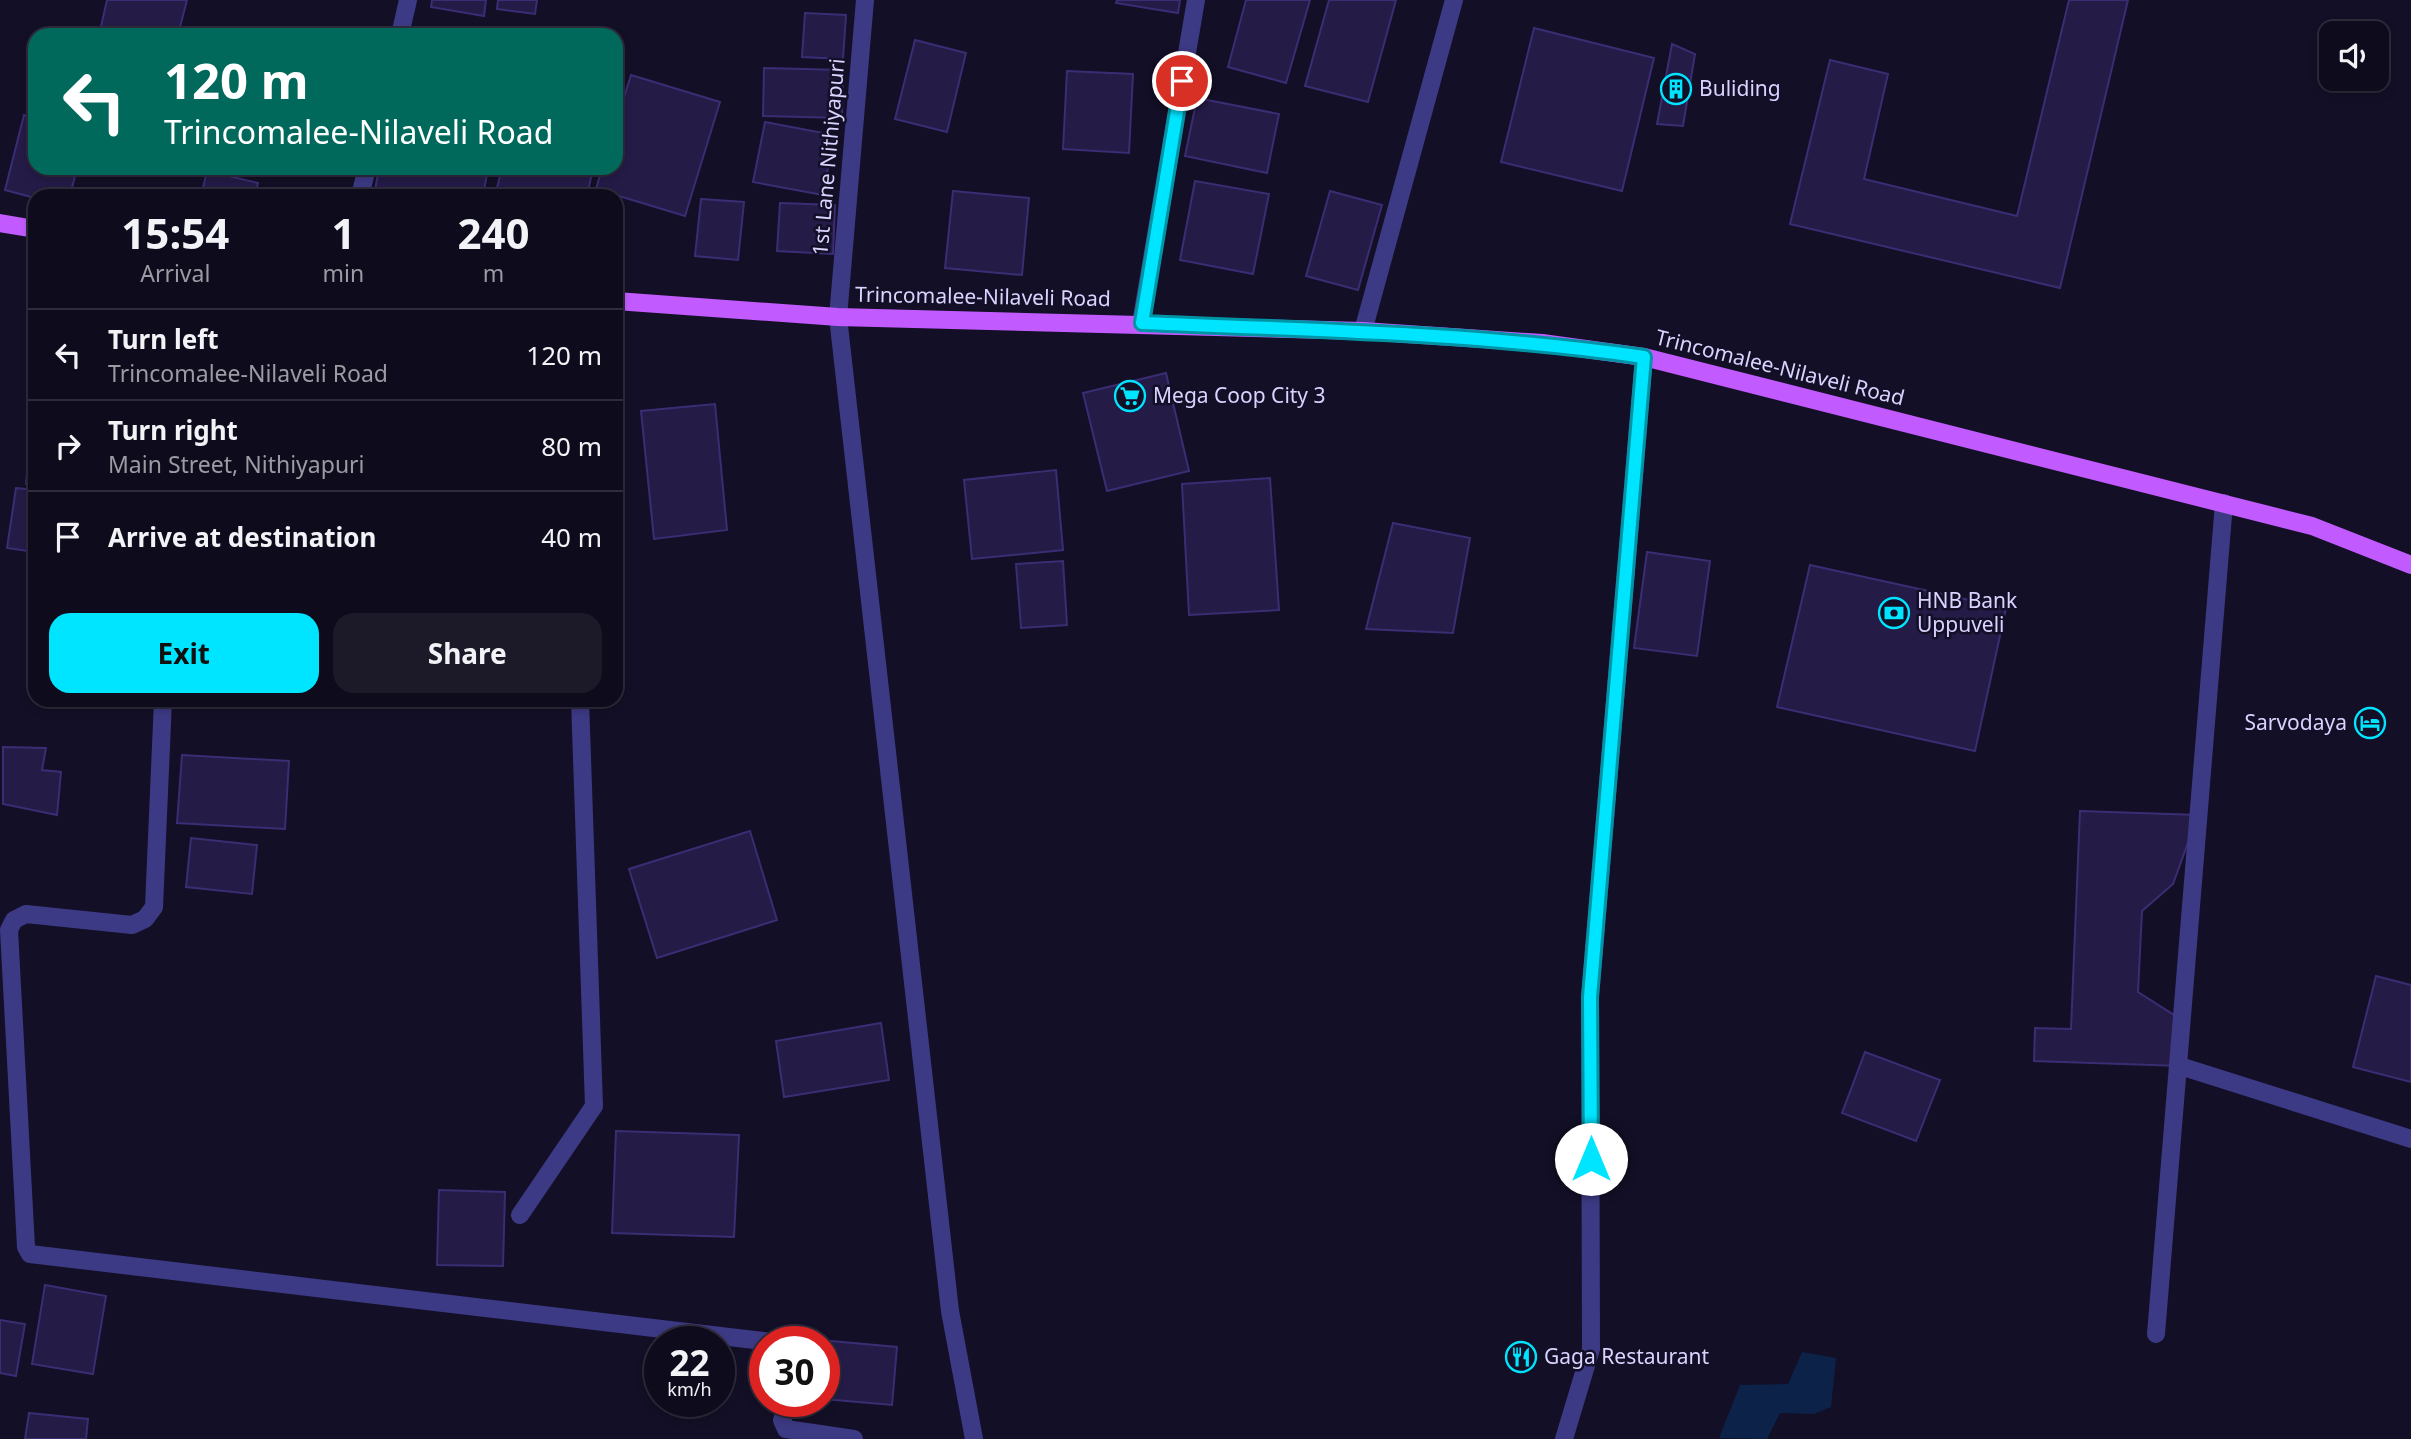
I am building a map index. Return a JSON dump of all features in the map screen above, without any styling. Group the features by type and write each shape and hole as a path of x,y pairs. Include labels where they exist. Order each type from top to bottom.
{"main road":[{"path":"0,223 28,228"},
{"name":"Trincomalee-Nilaveli Road","path":"623,302 838,317 1142,323 1363,331 1542,343 1644,357 2312,526 2411,565"}],"street":[{"path":"402,28 408,0"},
{"name":"1st Lane Nithiyapuri","path":"865,0 838,317 950,1311 974,1439"},
{"path":"1142,323 1196,0"},
{"path":"1363,331 1454,0"},
{"path":"1564,1439 1591,1349 1590,997 1644,357"},
{"path":"2156,1334 2224,503"},
{"path":"163,707 153,907 145,919 132,925 26,914 14,920 9,930 26,1247 30,1254 749,1339"},
{"path":"520,1215 594,1106 580,707"},
{"path":"2180,1066 2411,1139"},
{"path":"783,1417 786,1429 854,1439"}],"water":[{"path":"1802,1352 1836,1358 1831,1407 1814,1414 1780,1413 1767,1439 1719,1438 1740,1385 1788,1384"}],"building":[{"path":"107,0 187,0 180,28 101,28"},
{"path":"432,0 486,0 484,16 431,7"},
{"path":"498,0 537,0 535,14 497,9"},
{"path":"1117,0 1180,0 1178,13 1116,3"},
{"path":"1246,0 1310,0 1286,83 1228,67"},
{"path":"1329,0 1396,0 1368,102 1305,86"},
{"path":"2069,0 2128,0 2060,288 1790,224 1830,60 1888,74 1864,179 2017,216"},
{"path":"805,13 846,15 843,59 802,57"},
{"path":"1534,28 1654,58 1622,191 1501,162"},
{"path":"915,40 966,53 947,132 895,119"},
{"name":"Buliding","path":"1672,44 1695,54 1683,126 1657,124"},
{"path":"764,68 843,70 842,118 763,116"},
{"path":"1067,71 1133,74 1129,153 1063,149"},
{"path":"631,75 720,102 685,216 623,197 623,189 596,189 600,175 623,175 623,101"},
{"path":"1197,98 1279,114 1267,173 1185,156"},
{"path":"24,115 28,116 28,175 75,175 72,189 28,189 28,196 5,190"},
{"path":"765,122 834,135 823,195 753,182"},
{"path":"206,175 224,175 258,183 257,189 203,189"},
{"path":"378,175 487,175 484,189 375,189"},
{"path":"500,175 592,175 588,189 497,189"},
{"path":"1195,181 1269,194 1253,274 1180,260"},
{"path":"953,191 1029,198 1022,275 945,268"},
{"path":"1330,191 1382,205 1358,290 1306,276"},
{"path":"701,199 744,202 738,260 695,256"},
{"path":"780,203 835,205 833,254 777,251"},
{"path":"1166,373 1189,471 1107,491 1083,393"},
{"path":"715,404 727,530 654,539 641,411"},
{"path":"1056,470 1063,550 972,559 964,480"},
{"path":"1270,478 1279,610 1189,615 1182,484"},
{"path":"16,488 28,489 28,551 7,548"},
{"path":"1393,523 1470,538 1453,633 1366,629"},
{"path":"1647,552 1710,561 1697,656 1634,648"},
{"path":"1063,561 1067,625 1021,628 1016,564"},
{"path":"1810,565 2006,608 1975,751 1777,707"},
{"path":"3,747 46,748 42,770 61,772 57,815 3,804"},
{"path":"182,755 289,761 285,829 177,823"},
{"path":"2080,811 2198,815 2173,884 2142,911 2138,992 2182,1020 2180,1066 2034,1061 2035,1028 2071,1029"},
{"path":"750,831 777,920 657,958 629,869"},
{"path":"191,838 257,845 252,894 186,887"},
{"path":"2376,976 2411,985 2411,1082 2353,1067"},
{"path":"881,1023 889,1080 784,1097 776,1041"},
{"path":"1865,1052 1940,1080 1916,1141 1842,1113"},
{"path":"616,1131 739,1135 734,1237 612,1233"},
{"path":"439,1190 505,1192 503,1266 437,1265"},
{"path":"45,1285 106,1296 93,1374 32,1364"},
{"path":"0,1320 25,1324 16,1376 0,1373"},
{"path":"840,1342 897,1347 892,1405 840,1400"},
{"path":"29,1413 88,1419 86,1439 25,1439"}],"place":[{"name":"Buliding","path":"1676,89"},
{"name":"Mega Coop City 3","path":"1130,396"},
{"name":"HNB Bank Uppuveli","path":"1894,613"},
{"name":"Sarvodaya","path":"2370,723"},
{"name":"Gaga Restaurant","path":"1521,1357"}],"route":[{"path":"1182,81 1142,323 1363,331 1542,343 1644,357 1590,997 1591,1159"}]}
